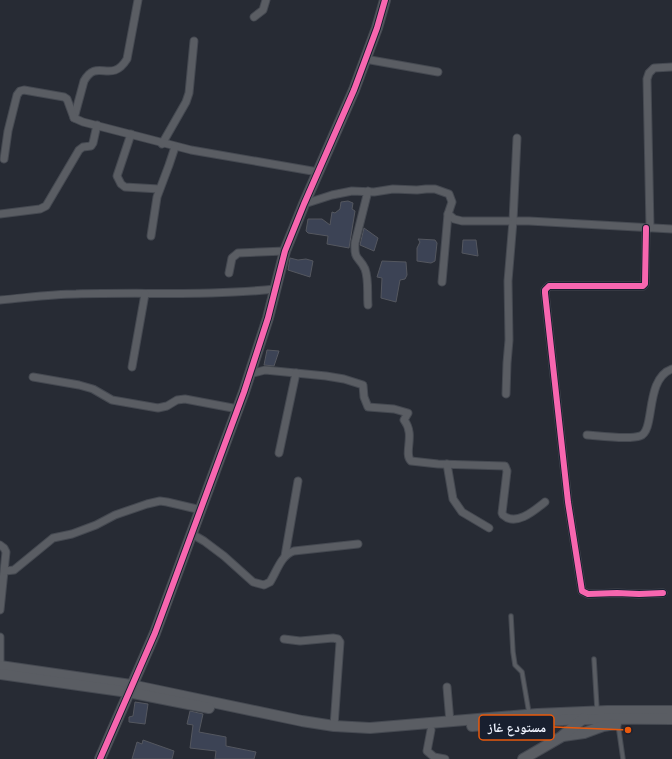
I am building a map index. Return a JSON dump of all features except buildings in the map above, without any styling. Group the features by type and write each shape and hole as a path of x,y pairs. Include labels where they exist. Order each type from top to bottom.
{"main road":[{"path":"100,759 155,633 238,409 268,318 286,251 304,204 354,90 385,0"},
{"path":"0,666 130,689 301,724 328,731 364,734 431,730 589,715 672,711"},
{"path":"0,674 130,689"},
{"path":"301,724 370,728 530,714 672,719"},
{"path":"523,759 561,737 589,715"},
{"path":"561,737 584,733 617,723 627,718"}],"street":[{"path":"74,118 84,81 90,71 114,71 122,66 127,59 138,0"},
{"path":"254,17 263,10 266,0"},
{"path":"162,144 186,102 189,93 194,41"},
{"path":"365,58 438,72"},
{"path":"663,593 588,594 582,591 568,502 545,290 549,286 643,286 645,284 648,228 647,80 654,68 672,67"},
{"path":"4,159 13,109 17,95 20,91 32,91 64,97 67,99 74,118"},
{"path":"74,118 162,144 318,172"},
{"path":"0,214 40,209 46,206 79,150 83,146 91,146 97,126"},
{"path":"131,134 117,176 121,184 125,187 159,189"},
{"path":"506,394 509,340 508,281 513,221 517,138"},
{"path":"151,236 159,189 169,165 174,146"},
{"path":"304,204 339,193 352,191 404,188 417,190 430,189 449,194 452,202 448,214 442,282"},
{"path":"368,191 354,250 356,258 364,268 367,278 368,305"},
{"path":"448,214 454,219 462,221 513,221 672,229"},
{"path":"229,273 232,258 238,253 286,251"},
{"path":"0,300 61,294 234,293 275,289"},
{"path":"132,367 145,294"},
{"path":"250,374 265,370 344,379 363,384 364,397 368,407 394,409 408,413 404,420 409,429 410,435 408,456 410,460 415,462 505,466 507,471 502,513 508,519 517,519 527,516 545,502"},
{"path":"587,435 632,438 644,434 648,425 654,392 664,374 672,370"},
{"path":"279,453 296,373"},
{"path":"33,377 79,385 93,389 112,400 158,408 167,406 181,399 238,409"},
{"path":"447,464 453,499 462,512 489,528"},
{"path":"192,534 214,549 249,580 264,585 270,582 285,556 298,481"},
{"path":"5,571 14,570 53,538 72,534 96,525 115,515 147,504 160,501 201,510"},
{"path":"285,556 294,551 358,544"},
{"path":"0,545 6,552 0,610"},
{"path":"0,637 0,661"},
{"path":"284,639 300,641 333,638 338,639 340,642 334,726"},
{"path":"447,687 450,722"},
{"path":"431,730 427,751 434,757 445,759"}],"lane":[{"path":"511,616 512,652 515,666 522,672 530,714"},
{"path":"589,715 594,658"},
{"path":"617,723 623,759"}],"cycle path":[{"path":"100,759 155,633 244,392 268,318 285,251 354,90 377,28 385,0"},
{"path":"646,228 645,284 643,286 549,286 545,290 545,293 568,502 582,591 588,594 663,593"}],"place":[{"name":"مستودع غاز","path":"628,730"}]}
